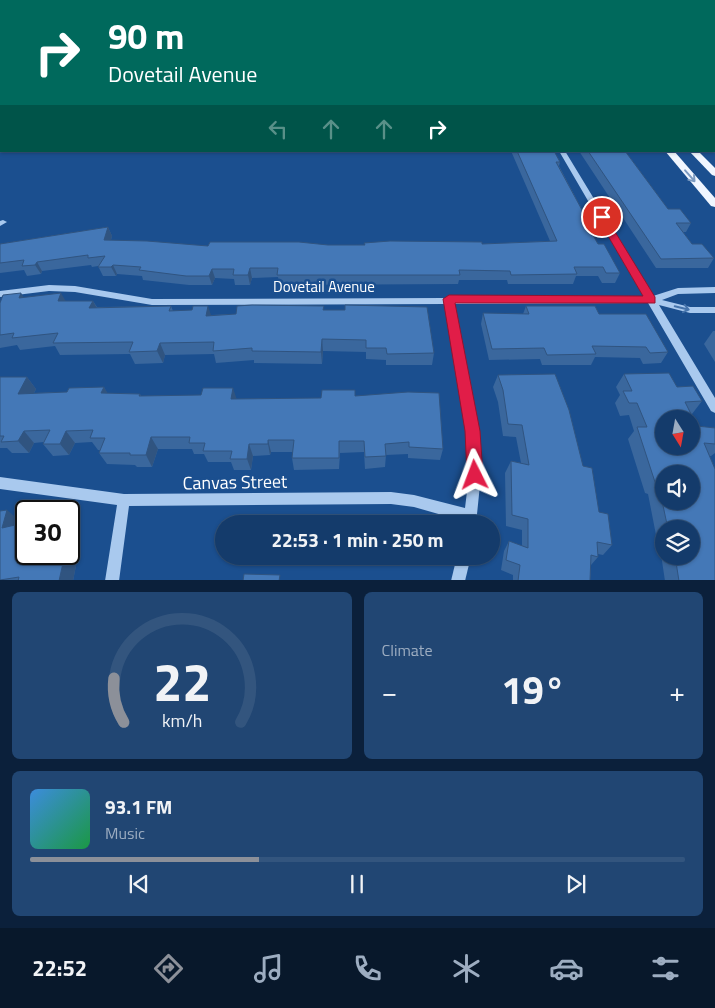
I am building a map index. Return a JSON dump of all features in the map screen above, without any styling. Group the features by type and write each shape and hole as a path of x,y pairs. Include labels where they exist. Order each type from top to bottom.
{"main road":[{"path":"669,152 715,204"},
{"path":"695,152 715,173"}],"street":[{"path":"563,152 715,408"},
{"name":"Dovetail Avenue","path":"0,294 49,288 75,289 152,302 449,299 651,300 690,310 715,310"},
{"name":"Dovetail Avenue","path":"651,300 678,291 715,290"},
{"path":"449,299 472,431 475,475 471,515"},
{"name":"Canvas Street","path":"0,483 124,500 392,498 414,501 455,515"},
{"path":"112,580 124,500"},
{"path":"458,580 462,565"}],"building":[{"path":"517,152 555,152 560,162 556,162 588,221 585,221 598,244 604,244 620,273 606,273 603,267 574,267 577,274 511,275 510,271 459,270 460,275 277,275 278,268 250,268 248,275 233,275 234,269 212,269 209,276 186,276 139,270 141,267 113,265 111,267 98,267 105,256 88,258 88,255 22,266 24,260 0,263 0,244 108,227 104,240 208,246 210,242 299,242 328,245 365,245 364,243 390,241 482,242 482,244 557,241"},
{"path":"589,152 626,152 668,209 680,209 691,223 676,223 692,244 702,244 714,258 661,259"},
{"path":"21,293 19,298 61,293 58,301 93,301 89,308 171,306 169,311 192,310 193,306 208,306 206,316 236,314 237,306 252,305 324,306 323,310 345,310 345,305 427,307 434,353 387,354 386,348 366,348 366,340 322,339 321,352 252,351 252,348 213,351 214,342 160,343 157,351 129,352 133,342 53,343 58,333 12,338 14,333 0,335 0,303 3,295"},
{"path":"526,306 595,306 599,314 646,314 668,352 650,353 646,347 592,346 596,354 547,355 544,348 492,349 483,313 529,314"},
{"path":"669,373 677,387 693,386 702,401 685,402 689,410 655,410 655,455 700,455 700,426 715,428 715,444 704,443 715,469 715,580 679,580 676,565 700,565 700,520 666,520 664,510 700,510 700,465 655,465 655,482 637,427 647,427 637,403 629,403 623,391 632,391 624,374"},
{"path":"555,374 569,410 583,466 592,468 599,512 608,514 612,545 597,542 598,557 591,555 590,580 518,580 520,565 506,560 509,541 528,548 528,519 512,515 511,461 529,465 522,425 508,424 503,390 498,375"},
{"path":"0,377 27,377 18,394 67,392 69,388 104,387 101,393 140,394 139,396 201,395 203,388 233,388 231,399 321,398 322,390 355,390 355,396 408,392 439,393 443,449 409,447 409,442 385,444 386,456 365,457 364,441 339,441 339,458 292,458 294,440 268,440 268,444 249,444 247,459 230,459 232,451 203,451 205,443 189,443 190,437 151,437 146,455 130,455 130,453 99,453 105,438 90,438 93,430 66,431 60,444 43,444 50,430 24,431 18,441 1,442 4,436 0,436"},
{"path":"7,510 2,528 15,525 15,565 63,565 59,580 18,580 19,577 0,580 0,511"},
{"path":"244,574 280,575 279,580 243,580"}],"route":[{"path":"475,475 472,431 449,299 651,300 602,217"}]}
